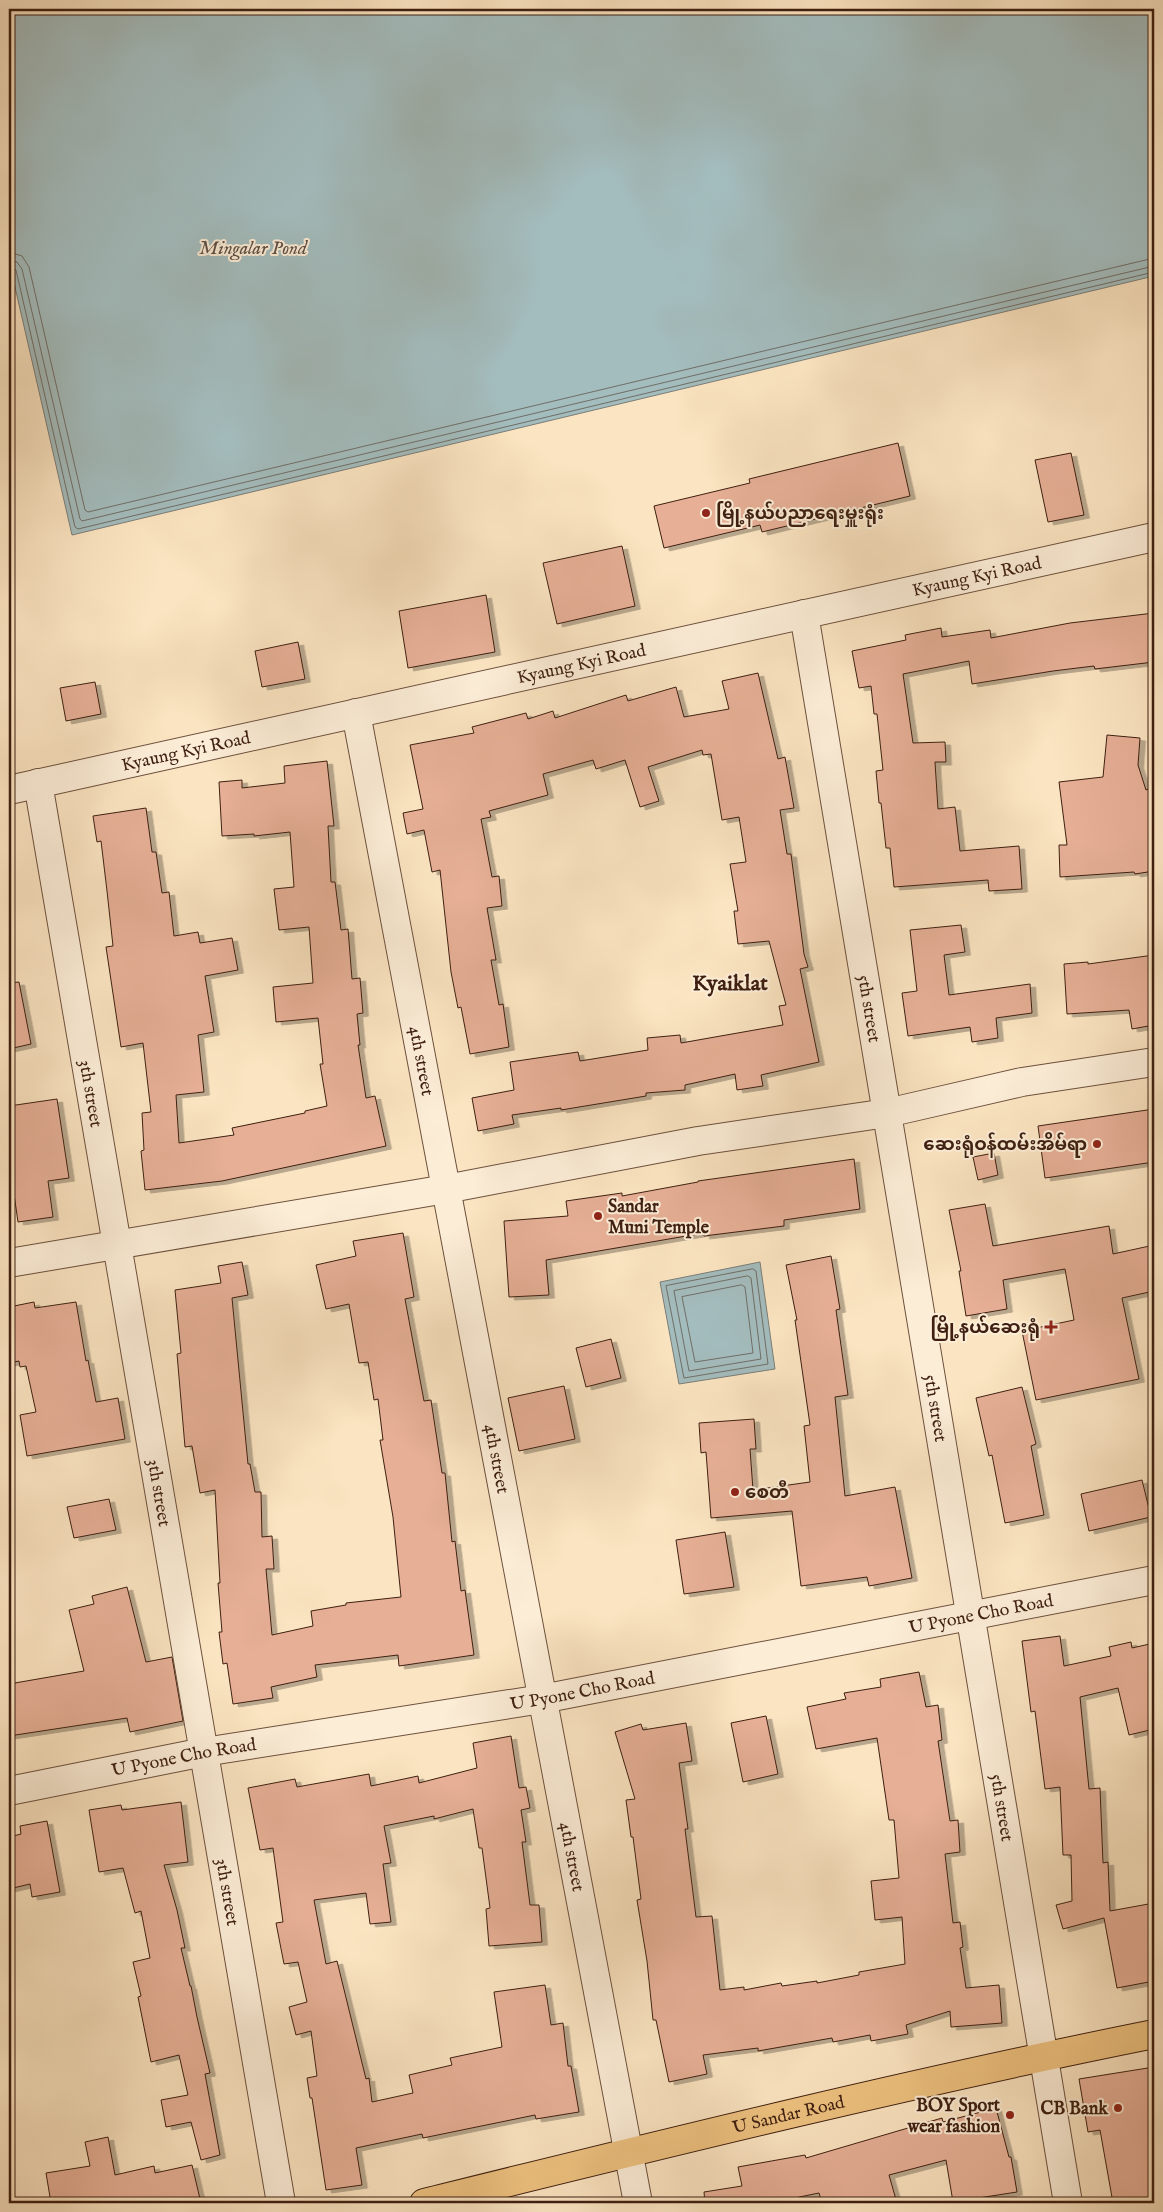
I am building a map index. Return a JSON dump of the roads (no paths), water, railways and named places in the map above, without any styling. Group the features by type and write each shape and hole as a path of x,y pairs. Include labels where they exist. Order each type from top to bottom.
{"main road":[{"name":"U Sandar Road","path":"424,2203 630,2152 1045,2056 1154,2034"}],"street":[{"name":"Kyaung Kyi Road","path":"9,790 1154,537"},
{"name":"5th street","path":"804,614 1068,2203"},
{"name":"4th street","path":"356,713 542,1699 630,2152 638,2203"},
{"name":"3th street","path":"38,783 281,2203"},
{"path":"9,1263 446,1189 698,1141 887,1113 1022,1082 1154,1062"},
{"name":"U Pyone Cho Road","path":"9,1791 204,1752 542,1699 971,1614 1154,1580"}],"water":[{"name":"Mingalar Pond","path":"9,9 1154,9 1154,276 72,535 9,261"},
{"path":"760,1262 775,1369 679,1384 660,1282"}],"place":[{"name":"မြို့နယ်ပညာရေးမှူးရုံး","path":"706,513"},
{"name":"ဆေးရုံဝန်ထမ်းအိမ်ရာ","path":"1097,1144"},
{"name":"Sandar Muni Temple","path":"598,1216"},
{"name":"မြို့နယ်ဆေးရုံ","path":"1051,1327"},
{"name":"စေတီ","path":"735,1492"},
{"name":"CB Bank","path":"1118,2108"},
{"name":"BOY Sport wear fashion","path":"1010,2115"}],"district":[{"name":"Kyaiklat","path":"730,982"}]}
